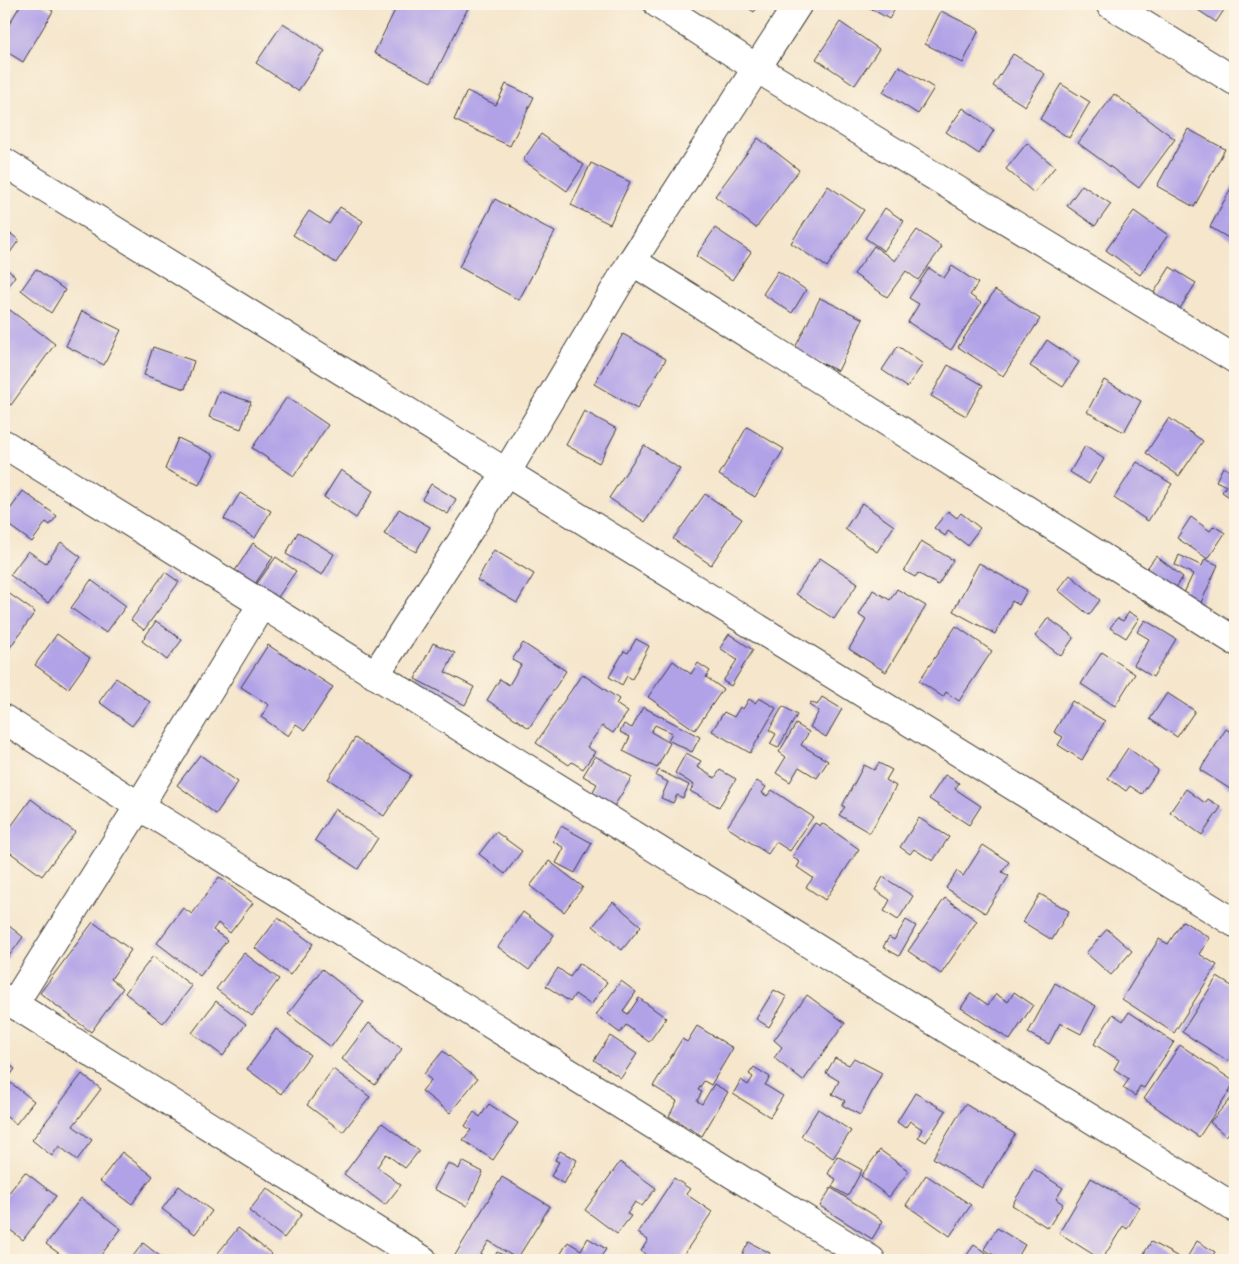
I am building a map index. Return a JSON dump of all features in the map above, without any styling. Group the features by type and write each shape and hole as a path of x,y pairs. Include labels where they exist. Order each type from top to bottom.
{"street":[{"path":"658,4 758,69 1235,359"},
{"path":"375,675 506,473 632,261 758,69 798,4"},
{"path":"1110,4 1235,81"},
{"path":"4,162 1235,923"},
{"path":"632,261 1235,641"},
{"path":"4,444 1235,1208"},
{"path":"262,604 139,806 9,1001 423,1260"},
{"path":"4,719 139,806 871,1260"}],"building":[{"path":"21,4 41,4 53,11 23,62 4,50 4,33"},
{"path":"398,4 470,4 431,82 374,53"},
{"path":"742,4 759,4 754,12"},
{"path":"863,4 898,4 889,19"},
{"path":"1189,4 1228,4 1216,22"},
{"path":"941,11 979,30 963,63 925,44"},
{"path":"840,22 879,49 855,85 816,59"},
{"path":"283,23 325,51 298,91 256,63"},
{"path":"1013,54 1045,74 1025,106 993,86"},
{"path":"899,66 934,88 918,114 883,92"},
{"path":"506,84 534,97 510,146 454,120 467,91 496,105"},
{"path":"1061,84 1090,102 1069,138 1040,119"},
{"path":"1114,94 1175,139 1139,188 1078,143"},
{"path":"963,108 994,130 979,154 946,132"},
{"path":"1188,129 1225,149 1194,207 1157,186"},
{"path":"541,134 584,165 567,191 523,160"},
{"path":"758,138 799,170 756,228 715,196"},
{"path":"1027,143 1055,167 1034,193 1006,169"},
{"path":"591,163 630,182 610,224 571,205"},
{"path":"1235,181 1235,242 1210,227"},
{"path":"1082,185 1111,204 1095,226 1067,206"},
{"path":"828,186 864,210 827,267 791,243"},
{"path":"495,199 555,232 519,300 459,267"},
{"path":"340,207 363,221 336,263 293,235 309,211 329,224"},
{"path":"885,208 904,221 884,251 865,238"},
{"path":"1134,211 1168,235 1140,275 1106,250"},
{"path":"715,228 751,252 732,280 696,256"},
{"path":"4,229 19,240 4,261"},
{"path":"917,230 942,247 918,280 906,271 887,297 854,274 874,246 895,261"},
{"path":"952,266 978,283 970,295 981,303 951,350 908,322 919,304 909,298 929,268 944,278"},
{"path":"4,267 15,276 4,292"},
{"path":"1170,267 1196,283 1176,315 1150,299"},
{"path":"36,269 65,290 51,313 21,290"},
{"path":"778,271 806,290 792,313 763,294"},
{"path":"995,290 1040,319 1003,376 958,347"},
{"path":"820,298 863,319 838,371 794,350"},
{"path":"10,310 55,344 11,405 4,400 4,319"},
{"path":"82,311 121,330 104,365 66,346"},
{"path":"623,334 666,359 637,409 594,384"},
{"path":"1047,340 1079,362 1063,387 1030,366"},
{"path":"898,346 923,364 907,387 882,370"},
{"path":"153,347 194,361 185,389 144,375"},
{"path":"948,365 983,385 966,416 931,396"},
{"path":"1104,380 1141,401 1124,432 1087,412"},
{"path":"219,391 251,402 241,429 209,417"},
{"path":"287,397 328,425 294,476 252,448"},
{"path":"584,411 617,429 599,463 566,445"},
{"path":"1169,418 1203,441 1179,476 1146,453"},
{"path":"747,427 784,449 755,497 719,475"},
{"path":"178,438 214,455 199,485 165,469"},
{"path":"644,445 680,469 645,522 609,498"},
{"path":"1085,446 1104,459 1089,484 1070,472"},
{"path":"1137,462 1172,484 1148,521 1114,498"},
{"path":"1235,463 1235,501 1222,492 1226,486 1216,481 1223,467 1230,471"},
{"path":"341,470 373,491 356,518 324,497"},
{"path":"431,484 456,499 448,514 422,499"},
{"path":"23,491 57,516 50,525 46,522 32,542 4,522 4,518"},
{"path":"240,493 271,511 255,538 224,519"},
{"path":"705,494 742,519 711,565 673,539"},
{"path":"862,503 894,526 877,552 845,529"},
{"path":"399,509 430,527 416,552 384,534"},
{"path":"948,511 957,518 961,513 980,528 967,545 948,531 945,536 934,528"},
{"path":"1191,517 1210,531 1214,526 1225,533 1208,559 1177,538"},
{"path":"298,532 334,554 322,575 286,554"},
{"path":"921,541 953,560 938,585 918,573 915,577 904,571"},
{"path":"61,542 81,557 48,603 10,575 28,551 46,563"},
{"path":"253,543 273,557 249,593 229,580"},
{"path":"494,550 534,574 517,603 477,580"},
{"path":"1179,555 1202,566 1205,559 1218,565 1200,605 1182,597 1193,574 1175,565"},
{"path":"1156,556 1183,577 1173,592 1145,571"},
{"path":"276,557 296,571 276,600 255,586"},
{"path":"820,558 858,583 834,619 796,594"},
{"path":"979,563 1027,590 1019,605 1012,601 995,634 953,611"},
{"path":"165,572 179,582 144,630 131,620"},
{"path":"1070,575 1100,600 1089,615 1058,590"},
{"path":"91,580 126,606 106,633 71,608"},
{"path":"897,589 926,606 886,672 849,649 866,620 859,615 873,590 890,600"},
{"path":"4,590 35,612 4,656"},
{"path":"1129,612 1139,618 1126,638 1110,628 1117,618 1123,621"},
{"path":"1048,618 1074,637 1061,656 1035,636"},
{"path":"1145,620 1176,639 1153,677 1134,665 1149,639 1137,632"},
{"path":"156,621 182,640 167,660 142,641"},
{"path":"956,626 992,651 959,701 946,692 943,697 919,681"},
{"path":"57,634 90,658 68,689 35,665"},
{"path":"729,634 753,650 731,686 723,681 737,660 720,648"},
{"path":"636,639 649,646 632,679 627,676 622,685 609,677 624,651 628,653"},
{"path":"433,643 455,653 445,672 474,687 465,705 415,679"},
{"path":"523,643 566,671 529,728 487,700 500,679 509,685 521,665 512,660"},
{"path":"268,645 333,687 305,730 296,724 288,736 261,717 269,705 241,687"},
{"path":"1102,652 1135,674 1115,706 1081,684"},
{"path":"673,661 691,674 698,663 710,671 706,677 723,689 695,730 648,697"},
{"path":"582,674 619,699 616,704 628,712 613,733 602,726 587,747 595,752 583,769 572,762 569,765 536,743"},
{"path":"116,678 150,702 132,726 99,702"},
{"path":"1167,693 1195,711 1177,737 1150,719"},
{"path":"822,697 842,709 826,737 810,727 819,711 809,705 811,702 817,705"},
{"path":"759,698 776,708 750,753 712,731 724,712 734,717 740,707 743,709 749,699 755,703"},
{"path":"1072,701 1105,721 1082,760 1058,745 1063,737 1054,732"},
{"path":"783,706 797,715 778,748 770,744 776,734 769,730"},
{"path":"643,707 700,737 692,752 668,740 672,733 655,725 651,732 670,743 657,768 623,751 630,737 620,732 624,724 632,728"},
{"path":"796,724 809,732 801,745 828,761 817,778 799,767 790,782 776,773 786,757 779,752"},
{"path":"1226,729 1235,735 1235,782 1230,789 1200,770"},
{"path":"355,738 411,775 384,816 328,779"},
{"path":"1128,748 1158,770 1142,794 1130,786 1126,791 1108,778"},
{"path":"686,753 701,761 697,767 715,778 720,770 736,779 719,807 690,791 694,785 675,773"},
{"path":"200,755 238,782 216,814 177,785"},
{"path":"595,756 632,777 613,808 591,795 597,784 583,776"},
{"path":"879,763 892,770 886,780 896,786 870,833 839,815 845,807 842,806 864,765 874,770"},
{"path":"659,770 689,785 683,798 677,795 673,803 661,798 668,782 656,776"},
{"path":"945,775 959,783 955,789 981,806 969,825 929,799"},
{"path":"757,781 766,787 762,793 767,796 772,790 813,817 790,851 776,842 768,854 727,827"},
{"path":"1186,789 1205,803 1208,799 1221,807 1202,835 1170,812"},
{"path":"31,799 75,832 42,876 4,848 4,836"},
{"path":"335,809 378,838 358,869 315,840"},
{"path":"919,818 949,837 933,861 914,849 910,854 900,847"},
{"path":"815,823 820,826 822,823 859,849 825,900 806,887 813,878 797,867 800,862 792,857"},
{"path":"561,826 592,843 575,873 556,863 564,848 553,841"},
{"path":"496,832 522,851 505,874 479,854"},
{"path":"983,845 1009,862 1002,872 1009,876 985,913 946,888 957,871 963,876"},
{"path":"549,861 583,887 564,912 530,886"},
{"path":"219,877 253,903 230,933 218,923 213,930 227,940 200,976 157,943 183,908 192,914"},
{"path":"883,877 913,896 898,920 884,911 890,900 875,890"},
{"path":"1040,894 1069,911 1052,940 1023,922"},
{"path":"945,898 977,921 941,974 908,951"},
{"path":"613,902 641,926 622,950 593,926"},
{"path":"523,912 554,935 529,970 498,947"},
{"path":"278,918 313,944 290,975 255,948"},
{"path":"906,920 916,926 899,956 883,947 889,937 894,940"},
{"path":"1183,921 1210,938 1199,954 1217,965 1174,1033 1122,999 1159,939 1168,944"},
{"path":"4,922 23,937 4,963"},
{"path":"93,922 131,950 111,979 123,988 91,1032 40,993"},
{"path":"1107,929 1132,951 1111,975 1086,953"},
{"path":"244,953 279,979 252,1016 216,989"},
{"path":"153,956 192,986 163,1023 125,993"},
{"path":"579,963 607,982 591,1005 575,994 570,1002 546,986 558,968 570,977"},
{"path":"322,969 364,1002 331,1047 288,1014"},
{"path":"1217,977 1235,988 1235,1049 1228,1061 1182,1032"},
{"path":"621,981 636,992 623,1011 628,1014 639,998 666,1018 649,1042 626,1025 620,1033 596,1015"},
{"path":"1055,983 1096,1006 1081,1034 1060,1023 1049,1044 1028,1033"},
{"path":"774,990 787,997 769,1027 756,1019"},
{"path":"1014,992 1033,1005 1010,1040 961,1008 971,993 988,1005 996,994 1008,1002"},
{"path":"807,995 845,1023 803,1081 774,1058 782,1047 774,1040"},
{"path":"216,1001 246,1024 223,1056 192,1033"},
{"path":"1129,1012 1174,1042 1144,1088 1140,1086 1135,1096 1123,1088 1129,1079 1114,1069 1119,1060 1094,1044 1113,1014 1123,1021"},
{"path":"369,1023 402,1049 375,1085 342,1059"},
{"path":"697,1026 733,1048 711,1085 704,1081 698,1090 702,1092 697,1101 702,1104 714,1084 728,1092 702,1136 669,1116 677,1101 653,1086 682,1039 687,1042"},
{"path":"276,1029 310,1055 281,1094 247,1069"},
{"path":"610,1036 637,1054 621,1078 594,1060"},
{"path":"1180,1045 1235,1082 1199,1137 1144,1099"},
{"path":"443,1051 477,1079 450,1113 422,1091 431,1080 424,1074"},
{"path":"835,1058 849,1065 854,1058 882,1073 860,1115 842,1105 845,1101 832,1094 839,1081 826,1073"},
{"path":"4,1061 15,1069 7,1080 34,1101 16,1124 4,1115"},
{"path":"754,1067 770,1077 765,1085 783,1096 770,1117 733,1094 741,1080 748,1085 753,1077 749,1074"},
{"path":"333,1069 370,1097 343,1132 307,1105"},
{"path":"82,1074 101,1089 73,1126 92,1140 77,1160 59,1146 52,1156 32,1140"},
{"path":"915,1093 946,1111 926,1142 918,1137 922,1129 910,1121 905,1128 897,1122"},
{"path":"1233,1096 1235,1099 1235,1130 1233,1128 1226,1136 1210,1122"},
{"path":"489,1104 518,1123 493,1160 463,1140 471,1130 465,1126 474,1112 480,1117"},
{"path":"965,1104 1015,1134 982,1188 933,1158"},
{"path":"818,1109 851,1131 833,1158 801,1136"},
{"path":"382,1123 419,1151 405,1168 386,1154 377,1167 401,1185 385,1205 344,1174"},
{"path":"880,1150 909,1171 889,1197 861,1176"},
{"path":"560,1151 577,1160 564,1184 551,1176 559,1162 555,1160"},
{"path":"122,1152 153,1176 132,1204 100,1181"},
{"path":"837,1156 862,1170 848,1196 832,1187 836,1179 828,1174"},
{"path":"462,1161 483,1172 467,1206 434,1189 448,1163 459,1169"},
{"path":"620,1162 656,1188 642,1206 635,1202 627,1214 631,1216 617,1234 585,1210"},
{"path":"1034,1169 1063,1188 1056,1199 1063,1204 1048,1228 1012,1205"},
{"path":"25,1172 56,1196 23,1240 4,1225 4,1199"},
{"path":"926,1175 971,1205 950,1236 906,1205"},
{"path":"502,1177 550,1206 517,1259 489,1241 477,1260 460,1260 454,1257"},
{"path":"674,1178 690,1189 686,1194 712,1212 680,1260 654,1260 641,1251 648,1240 638,1233"},
{"path":"1091,1178 1140,1207 1127,1229 1123,1226 1102,1260 1059,1233"},
{"path":"179,1186 212,1211 195,1234 162,1209"},
{"path":"267,1188 302,1214 284,1238 249,1211"},
{"path":"831,1188 883,1221 872,1239 820,1206"},
{"path":"81,1198 121,1229 97,1260 68,1260 46,1244"},
{"path":"238,1228 272,1254 267,1260 217,1260 214,1258"},
{"path":"997,1228 1025,1245 1016,1260 1001,1260 984,1249"},
{"path":"588,1238 606,1249 599,1260 557,1260 568,1242 581,1250"},
{"path":"1197,1241 1215,1252 1210,1260 1186,1259"},
{"path":"749,1242 770,1253 766,1260 739,1260"},
{"path":"1151,1242 1184,1260 1140,1260"},
{"path":"143,1243 165,1260 130,1260"},
{"path":"974,1245 997,1260 964,1259"},
{"path":"497,1252 513,1260 493,1260"}]}
